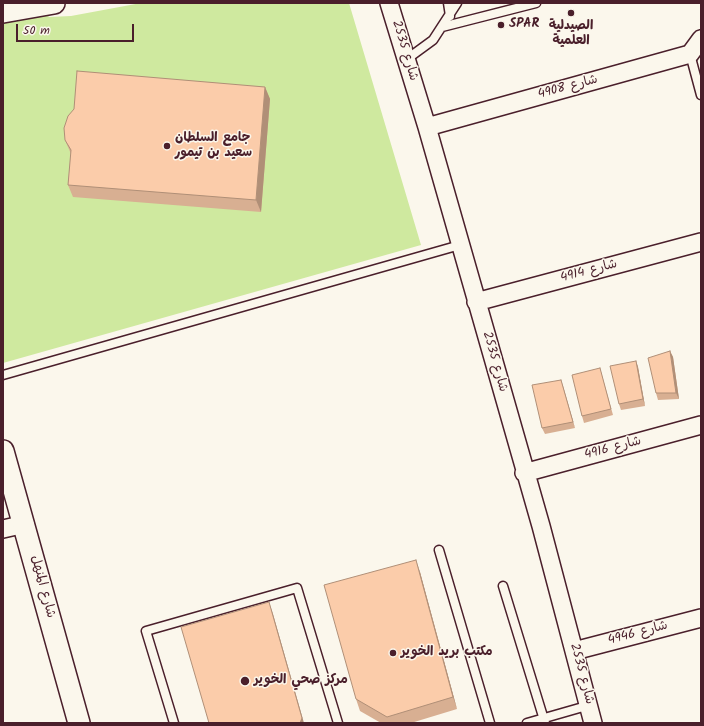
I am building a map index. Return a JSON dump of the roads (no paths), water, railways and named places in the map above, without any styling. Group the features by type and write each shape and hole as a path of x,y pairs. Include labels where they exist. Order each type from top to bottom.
{"street":[{"path":"3,12 54,3"},
{"name":"2535 شارع","path":"389,4 427,127 590,705 593,723"},
{"path":"690,54 701,39"},
{"name":"4908 شارع","path":"427,127 690,54"},
{"name":"4914 شارع","path":"476,302 701,242"},
{"name":"4916 شارع","path":"524,473 701,425"},
{"name":"شارع المنهل","path":"3,451 25,524 79,723"},
{"path":"3,529 25,524"},
{"name":"4946 شارع","path":"574,651 701,618"}],"lane":[{"path":"448,3 450,16"},
{"path":"407,60 433,40 450,16 457,3"},
{"path":"442,27 536,3"},
{"path":"690,54 701,94"},
{"path":"3,375 460,245"},
{"path":"439,550 490,723"},
{"path":"503,586 544,721"},
{"path":"174,723 146,631 297,588 338,723"},
{"path":"527,723 544,721 590,705"}],"place":[{"name":"الصيدلية العلمية","path":"571,13"},
{"name":"SPAR","path":"501,25"},
{"name":"جامع السلطان سعيد بن تيمور","path":"167,146"},
{"name":"مكتب بريد الخوير","path":"393,653"},
{"name":"مركز صحي الخوير","path":"245,681"}]}
